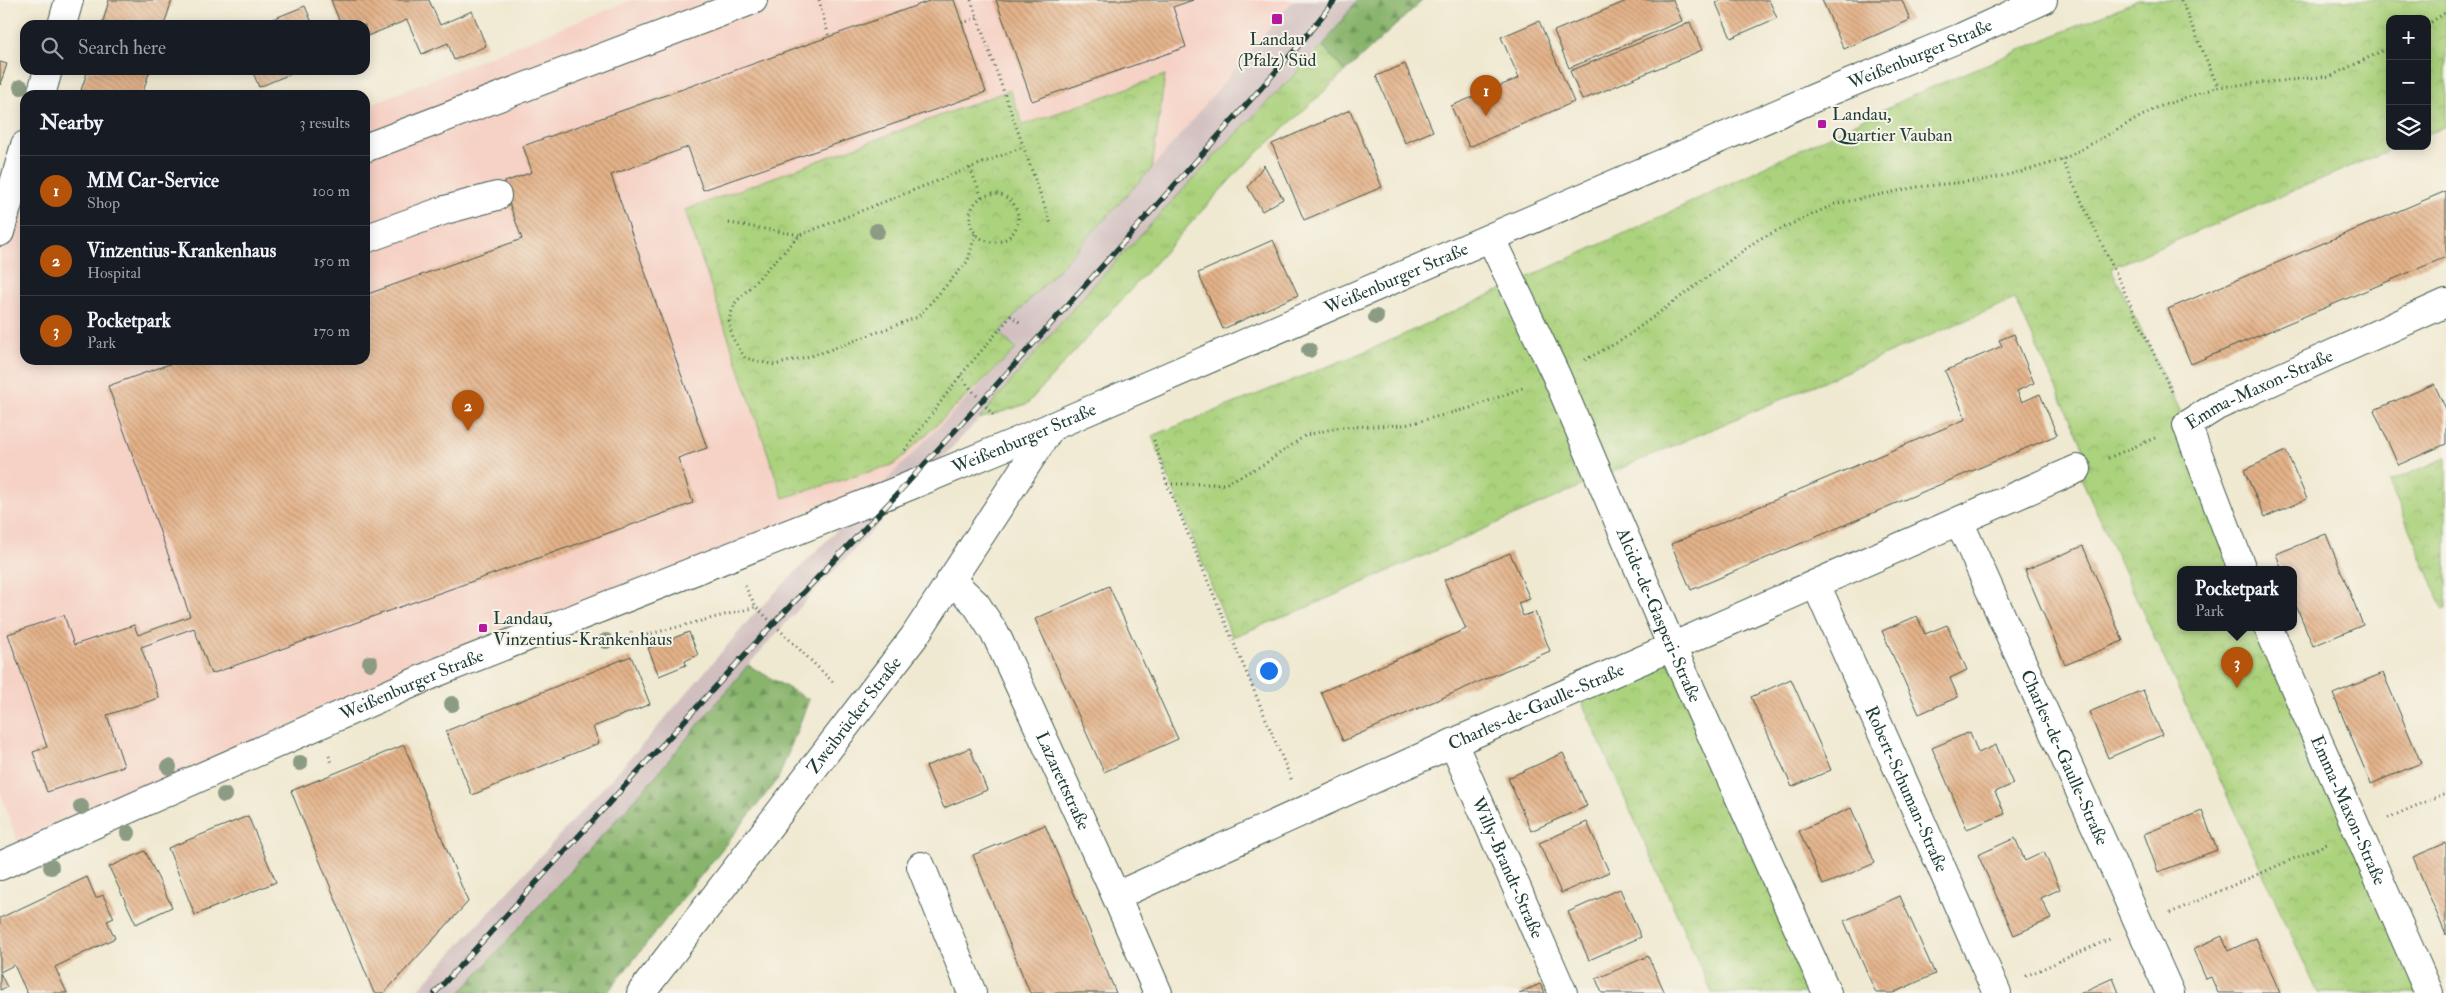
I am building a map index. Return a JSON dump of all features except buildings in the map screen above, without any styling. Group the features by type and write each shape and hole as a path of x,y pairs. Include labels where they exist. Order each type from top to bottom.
{"street":[{"path":"63,20 69,0"},
{"path":"370,146 753,0"},
{"name":"Weißenburger Straße","path":"0,866 438,672 1016,442 1491,239 1823,94 1962,37 2043,0"},
{"path":"42,90 47,75"},
{"path":"0,232 18,196 20,181"},
{"path":"370,237 445,210 496,196"},
{"name":"Alcide-de-Gasperi-Straße","path":"1491,239 1556,375 1672,647 1827,993"},
{"name":"Emma-Maxon-Straße","path":"2241,566 2188,425 2217,406 2446,303"},
{"name":"Zweibrücker Straße","path":"641,993 914,637 1051,427"},
{"name":"Charles-de-Gaulle-Straße","path":"1116,896 1453,743 2077,469"},
{"name":"Charles-de-Gaulle-Straße","path":"1959,521 2170,993"},
{"name":"Lazarettstraße","path":"951,580 976,604 997,637 1116,896 1158,993"},
{"name":"Robert-Schuman-Straße","path":"1816,584 1996,991"},
{"name":"Emma-Maxon-Straße","path":"2270,631 2359,830 2429,993"},
{"name":"Willy-Brandt-Straße","path":"1453,743 1564,993"},
{"path":"921,866 970,992"}],"path":[{"path":"819,0 829,37"},
{"path":"971,0 1050,224"},
{"path":"2181,0 2218,87"},
{"path":"2431,23 2446,12"},
{"path":"962,23 978,18"},
{"path":"1168,484 1225,484 1263,465 1306,435 1341,427 1405,425 1470,408 1556,375 1622,340 1759,239 1835,204 1917,187 1983,180 2062,160 2158,107 2218,87 2331,76 2386,49"},
{"path":"975,234 968,261 918,317 821,352 775,365 744,358 732,337 729,319 735,302 800,235 1024,147"},
{"path":"2062,160 2111,268 2188,425 2077,469"},
{"path":"970,168 982,196"},
{"path":"994,193 1014,202 1019,214 1018,226 1013,235 997,243 984,241 975,234 970,225 970,212 976,201 982,196 994,193"},
{"path":"729,223 800,235"},
{"path":"900,456 960,376 1011,316 1022,324"},
{"path":"960,376 1016,442"},
{"path":"1154,440 1168,484 1305,811"},
{"path":"731,556 756,607 818,668 862,707"},
{"path":"634,638 756,607"},
{"path":"1996,991 2446,793"}],"shaded area":[{"path":"632,0 1293,0 1152,168 999,333 1016,349 865,502 19,846 0,790 0,232 20,162 20,365 370,365 370,104"},
{"path":"1293,0 1357,0 1323,46 1225,145 1090,289 979,419 812,594 748,665 652,780 460,993 415,993 643,744 755,613 1015,350 999,333 1152,168"}],"green space":[{"path":"1357,0 1423,0 1345,72 1323,46"},
{"path":"2138,0 2446,0 2446,126 2431,132 2431,15 2386,15 2386,150 2390,150 2111,268 2187,425 2241,566 2177,566 2177,631 2270,631 2429,993 2318,993 2077,469 2091,464 2015,299 1633,463 1301,610 1232,637 1152,436 1374,348 1662,216 1916,94"},
{"path":"1323,46 1345,72 1238,171 1027,404 979,419 1090,289 1225,145"},
{"path":"1165,75 1152,168 999,333 1016,349 895,464 783,498 685,210 1010,90 1023,125"},
{"path":"2446,458 2446,609 2444,610 2389,482"},
{"path":"1672,647 1827,993 1712,993 1576,689"},
{"path":"748,665 809,700 778,779 607,993 460,993 652,780"}],"railway":[{"path":"435,993 773,624 890,502 982,401 1295,50 1335,0"}],"place":[{"name":"Landau (Pfalz) Süd","path":"1277,19"},
{"name":"MM Car-Service","path":"1486,116"},
{"name":"Landau, Quartier Vauban","path":"1822,124"},
{"name":"Vinzentius-Krankenhaus","path":"468,431"},
{"name":"Landau, Vinzentius-Krankenhaus","path":"483,628"},
{"name":"Pocketpark","path":"2237,688"}]}
